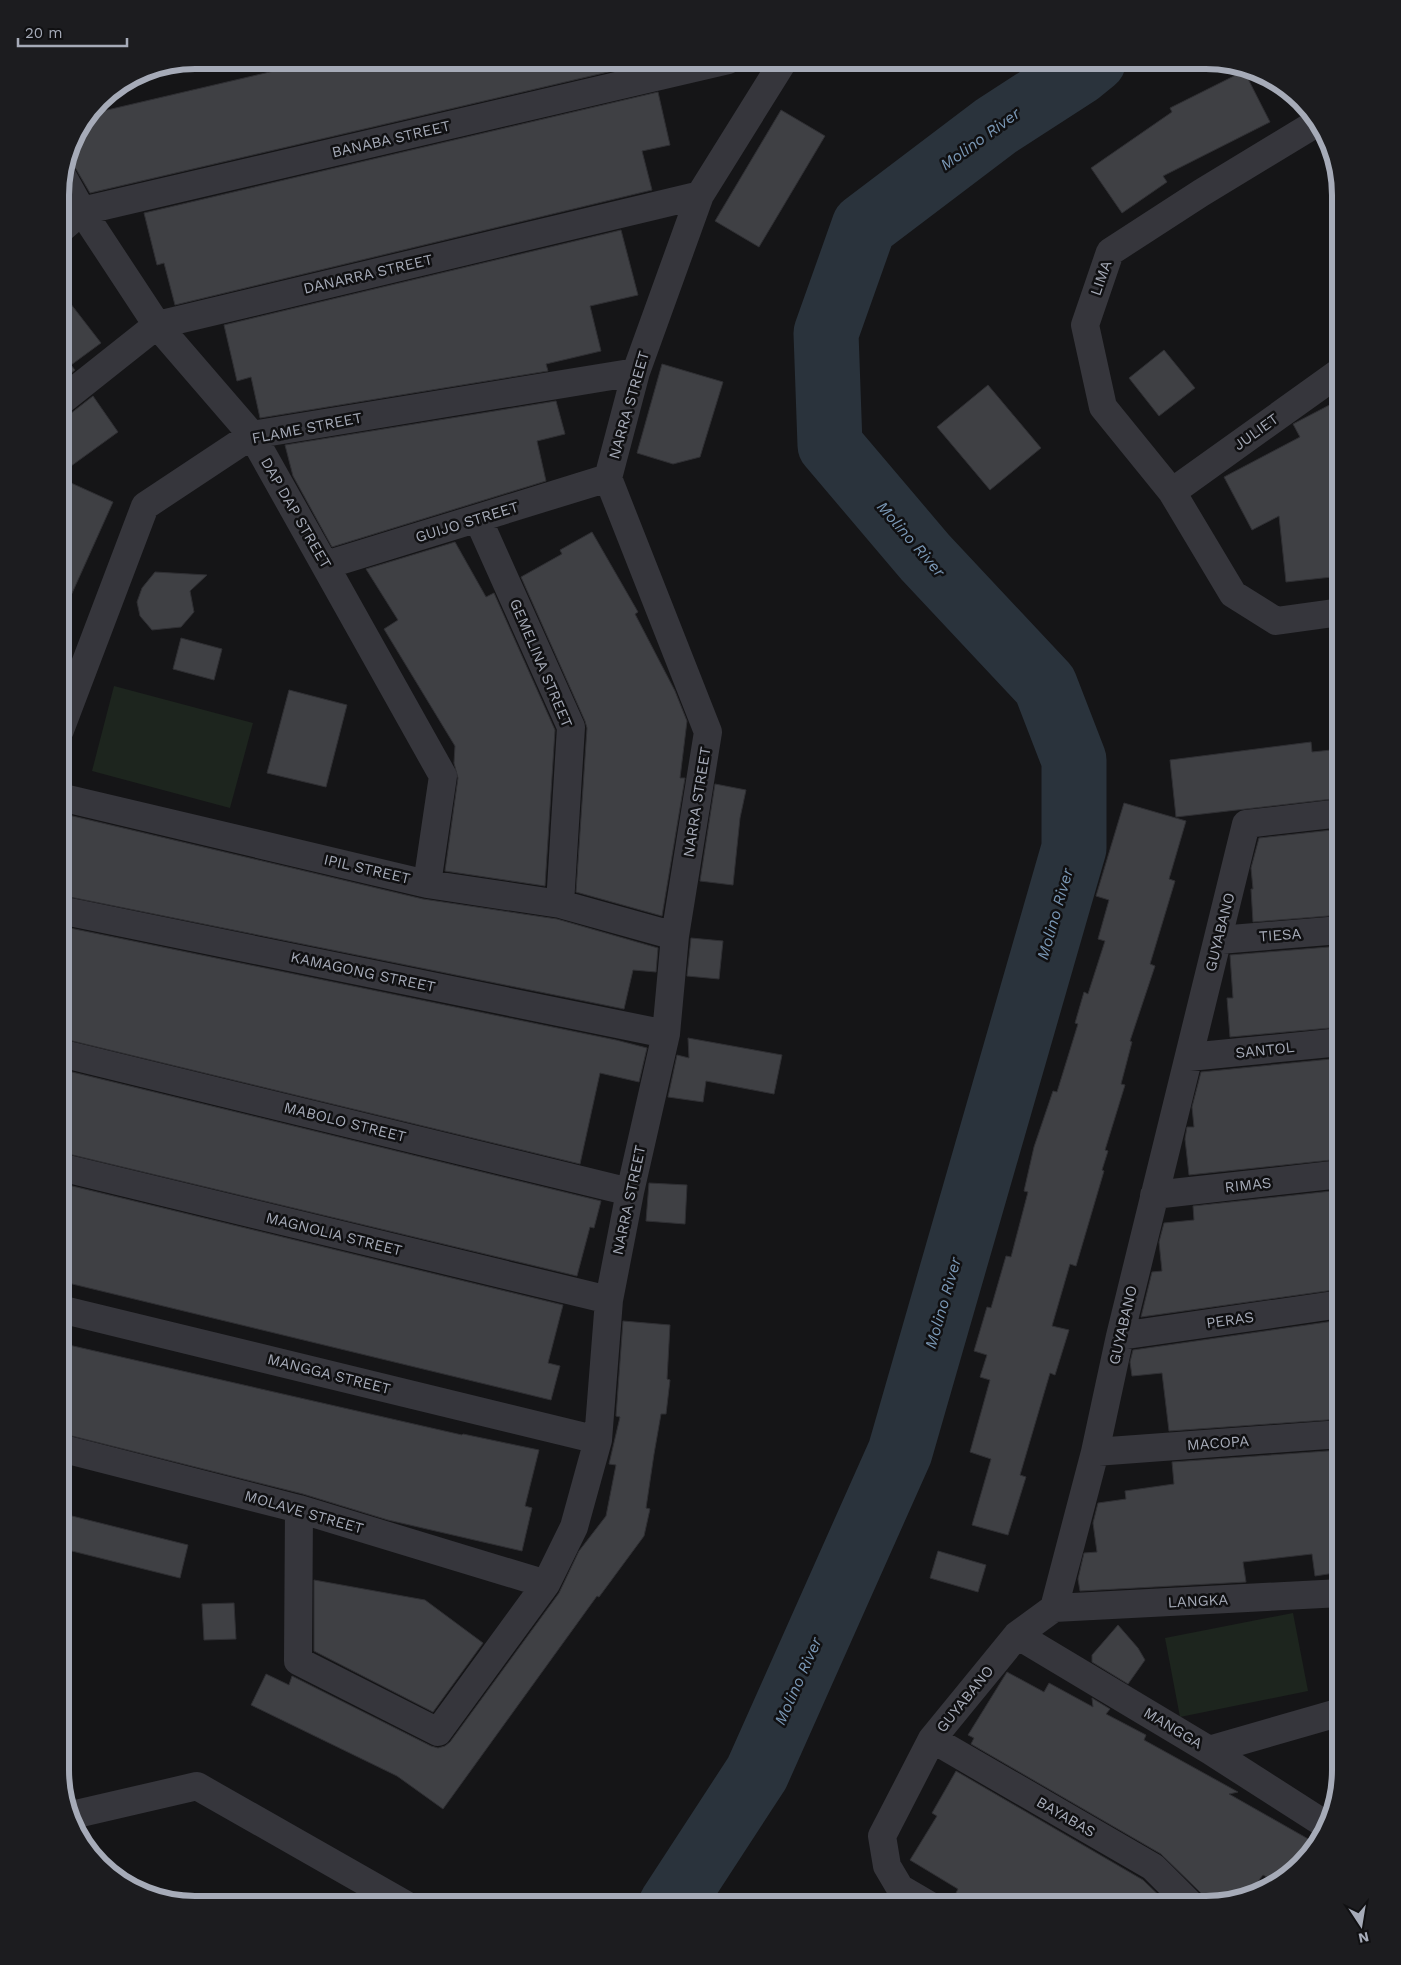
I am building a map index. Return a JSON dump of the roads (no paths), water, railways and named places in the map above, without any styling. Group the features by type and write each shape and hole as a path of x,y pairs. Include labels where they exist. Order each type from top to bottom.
{"street":[{"name":"BANABA STREET","path":"69,222 82,211 689,69"},
{"name":"NARRA STREET","path":"299,1509 298,1662 438,1732 546,1584 574,1527 598,1440 609,1300 630,1192 666,1034 675,936 708,732 608,478 636,372 700,195 778,69"},
{"name":"LIMA","path":"1311,126 1201,193 1110,252 1085,325 1102,407 1172,492 1233,594 1276,622 1332,613"},
{"name":"DAP DAP STREET","path":"69,188 82,211 157,325 252,435 444,776 427,884"},
{"name":"DANARRA STREET","path":"69,395 157,325 700,195"},
{"name":"FLAME STREET","path":"69,706 145,506 252,435 636,372"},
{"name":"JULIET","path":"1172,492 1332,377"},
{"name":"GUIJO STREET","path":"326,565 608,478"},
{"name":"GEMELINA STREET","path":"478,519 571,727 560,904"},
{"name":"IPIL STREET","path":"69,799 427,884 560,904 675,936"},
{"name":"GUYABANO","path":"914,1896 900,1888 887,1866 882,1836 932,1739 1017,1635 1054,1608 1095,1452 1120,1336 1188,1057 1219,940 1246,824 1332,814"},
{"name":"KAMAGONG STREET","path":"69,912 666,1034"},
{"name":"TIESA","path":"1219,940 1332,931"},
{"name":"SANTOL","path":"1188,1057 1332,1043"},
{"name":"MABOLO STREET","path":"69,1055 630,1192"},
{"name":"MAGNOLIA STREET","path":"69,1169 609,1300"},
{"name":"RIMAS","path":"1154,1195 1332,1175"},
{"name":"PERAS","path":"1120,1336 1332,1305"},
{"name":"MANGGA STREET","path":"69,1311 598,1440"},
{"name":"MACOPA","path":"1095,1452 1332,1435"},
{"name":"MOLAVE STREET","path":"69,1450 299,1509 546,1584"},
{"name":"LANGKA","path":"1054,1608 1332,1593"},
{"name":"MANGGA","path":"1017,1635 1209,1750 1321,1822"},
{"path":"1209,1750 1332,1715"},
{"name":"BAYABAS","path":"932,1739 1154,1867 1182,1896"},
{"path":"77,1814 197,1786 390,1896"}],"waterway":[{"name":"Molino River","path":"677,1896 757,1773 900,1452 1074,848 1074,760 1045,685 925,557 830,445 826,333 864,226 996,126 1083,69"}]}
